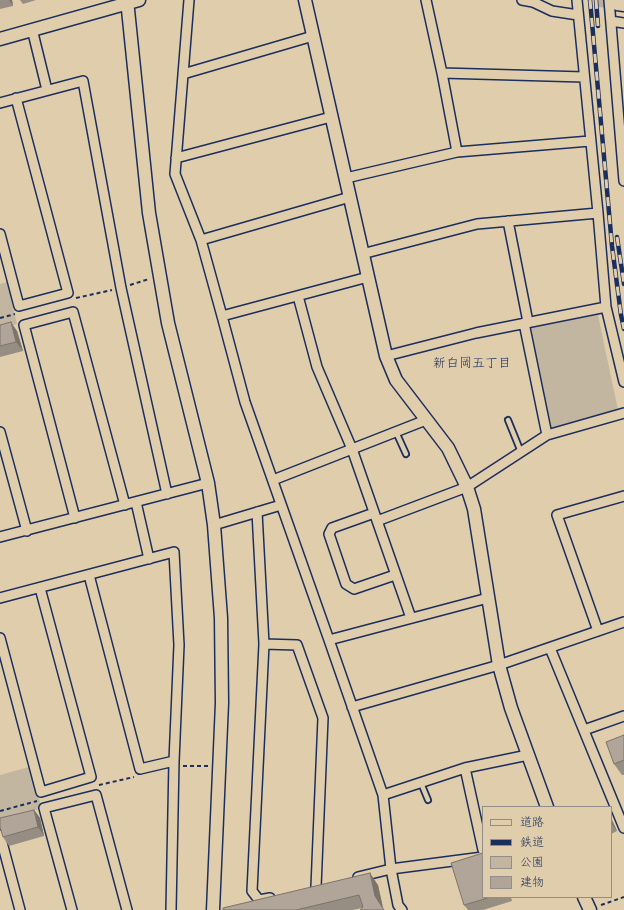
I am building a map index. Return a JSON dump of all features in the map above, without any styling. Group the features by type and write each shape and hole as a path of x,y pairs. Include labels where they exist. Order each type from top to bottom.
{"street":[{"path":"0,39 127,2 139,0"},
{"path":"189,0 175,174 201,240 245,402 383,795 391,869 398,905 402,910"},
{"path":"305,0 386,356 396,380 448,448 467,487 474,509 500,665 511,708 547,806"},
{"path":"426,0 457,152"},
{"path":"522,0 534,2 552,11 578,15"},
{"path":"577,0 606,307 624,382"},
{"path":"127,2 149,213 168,323 208,483 214,525 221,618 222,703 213,910"},
{"path":"617,3 611,21 624,181"},
{"path":"611,21 624,23"},
{"path":"32,29 48,90"},
{"path":"184,74 313,36"},
{"path":"442,73 584,77"},
{"path":"0,103 83,81 121,288 167,494"},
{"path":"0,234 19,306 68,293 16,98"},
{"path":"176,158 331,117"},
{"path":"346,178 457,152 590,141"},
{"path":"201,240 350,197"},
{"path":"362,254 477,224 598,213"},
{"path":"508,221 547,435"},
{"path":"222,316 368,277"},
{"path":"298,296 317,367 352,449 410,618"},
{"path":"386,356 476,333 606,307"},
{"path":"75,518 24,324 73,312 125,505"},
{"path":"396,575 354,589 346,584 328,534 332,528 376,517 467,487 547,435 624,413"},
{"path":"273,480 426,420"},
{"path":"0,432 26,531"},
{"path":"0,538 208,483"},
{"path":"598,631 557,515 624,496"},
{"path":"136,502 149,559"},
{"path":"214,525 282,505"},
{"path":"257,512 264,644 252,891 259,900 280,895"},
{"path":"0,598 174,552 179,645 174,764 171,910"},
{"path":"89,575 140,769 174,764"},
{"path":"0,638 41,792 91,777 40,588"},
{"path":"329,640 488,598"},
{"path":"352,707 500,665 624,622"},
{"path":"264,644 297,645 322,718 316,886"},
{"path":"550,648 624,828"},
{"path":"584,730 624,716"},
{"path":"383,795 465,768 528,755"},
{"path":"465,768 482,845"},
{"path":"72,910 44,808 96,795 127,910"},
{"path":"0,835 20,910"},
{"path":"346,879 391,869 482,857"},
{"path":"585,898 595,908"}],"lane":[{"path":"508,420 521,452"},
{"path":"396,432 406,454"},
{"path":"421,783 428,800"}],"path":[{"path":"174,764 208,766"},
{"path":"94,787 138,776"},
{"path":"0,811 42,800"},
{"path":"595,908 624,897"}],"green space":[{"path":"7,282 17,324 0,329 0,284"},
{"path":"598,315 618,410 550,428 528,327"},
{"path":"29,767 42,808 0,820 0,775"}],"building":[{"path":"11,322 16,342 0,346 0,325"},
{"path":"624,735 624,760 614,764 606,742"},
{"path":"34,810 38,827 3,837 0,827 0,818"},
{"path":"482,853 482,898 488,898 464,905 451,863"},
{"path":"370,873 375,896 384,910 360,910 363,907 359,895 296,910 223,910 223,908"}],"tunnel":[{"path":"596,0 617,4"}],"railway":[{"path":"590,0 612,246 624,329"},
{"path":"596,0 598,26"},
{"path":"617,237 624,284"}],"district":[{"name":"新白岡五丁目","path":"472,364"}]}
